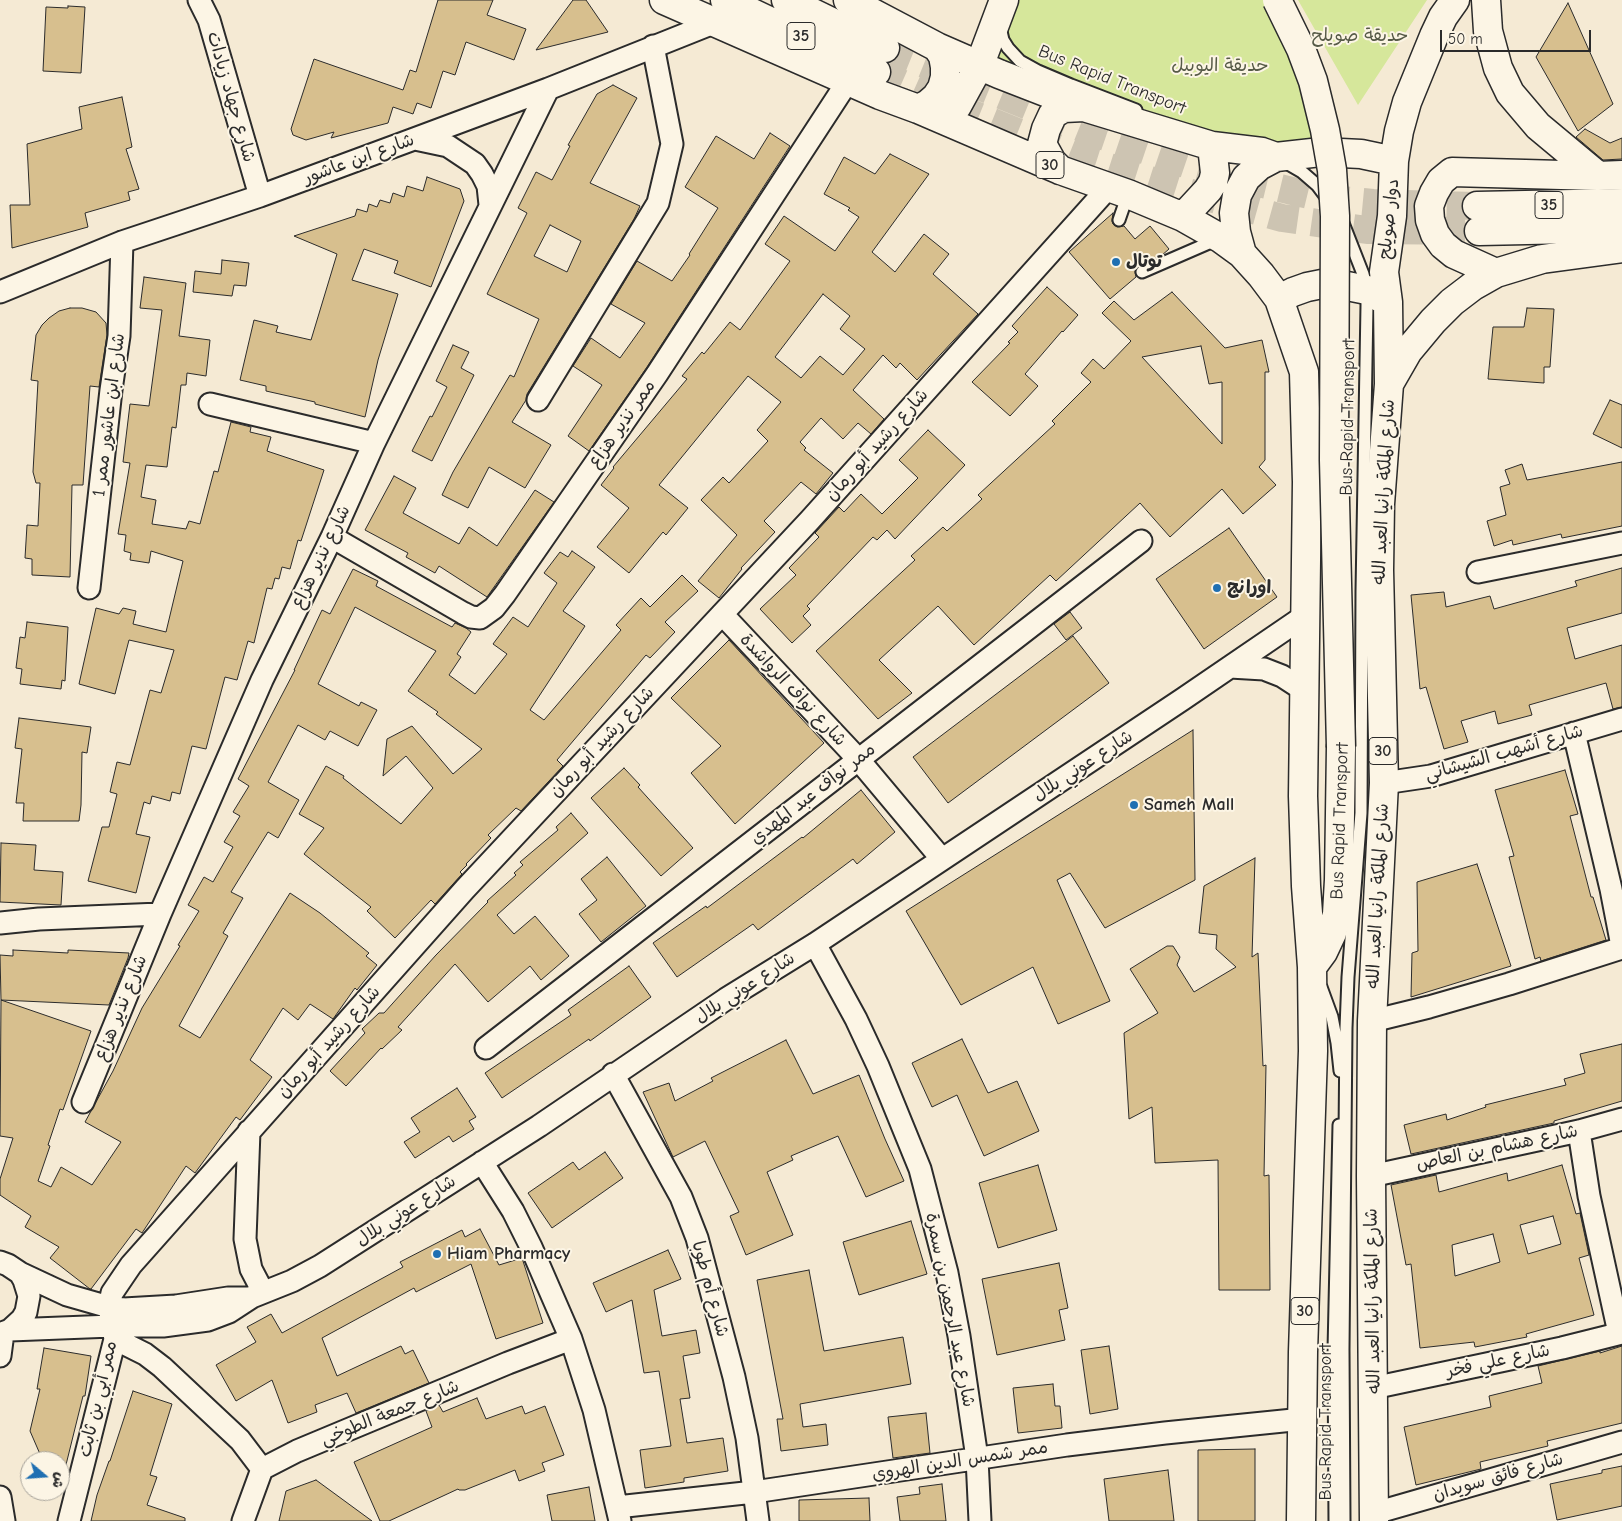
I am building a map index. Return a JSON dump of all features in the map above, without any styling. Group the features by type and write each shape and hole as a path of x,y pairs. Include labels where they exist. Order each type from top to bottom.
{"main road":[{"path":"664,0 721,11 848,81 918,109 928,104 942,88 945,78 944,61 937,47"},
{"name":"35","path":"721,11 881,60 786,0"},
{"path":"849,0 937,47 976,62 999,74 1084,107 1212,146 1262,152 1276,157"},
{"path":"1277,0 1301,48 1313,81 1325,130 1332,170 1335,216 1334,460 1340,747 1339,880 1337,914 1323,952 1312,968"},
{"name":"30","path":"1394,161 1399,131 1407,102 1434,36 1443,17 1455,0"},
{"path":"1486,0 1488,31 1498,68 1510,93 1538,126 1610,176"},
{"path":"944,120 957,106 998,4"},
{"path":"1060,170 1052,162 1042,144 1046,129 1053,114 1064,108 1084,107"},
{"name":"30","path":"918,109 1060,170 1118,190 1183,217"},
{"path":"1212,146 1215,173 1213,182 1183,217 1220,238 1242,254 1279,299 1293,292 1322,284 1379,288"},
{"name":"دوار صويلح","path":"1242,254 1236,232 1234,213 1237,195 1246,178 1259,166 1276,157 1321,152 1361,154 1394,161 1392,216 1379,288"},
{"path":"1496,273 1454,254 1443,246 1434,234 1430,220 1430,206 1434,192 1441,181 1452,172 1610,176"},
{"name":"35","path":"1622,203 1478,219 1622,228"},
{"path":"1390,384 1408,351 1433,321 1459,297 1496,273 1542,259 1622,248"},
{"name":"شارع الملكة رانيا العبد الله","path":"1374,1517 1371,1176 1372,1021 1384,783 1379,570 1380,504 1390,384 1379,288"},
{"name":"30","path":"1279,299 1304,372 1307,482 1303,796 1306,886 1312,968 1313,1051 1303,1352 1301,1521"}],"street":[{"name":"شارع جهاد زيادات","path":"199,0 209,20 260,196"},
{"name":"شارع ابن عاشور","path":"0,292 122,242 260,196 548,89 653,46 721,11"},
{"path":"538,400 658,203 672,144 653,46"},
{"name":"ممر نذير هزاع","path":"332,537 471,617 480,618 494,608 657,374 848,81"},
{"name":"شارع نذير هزاع","path":"83,1102 160,914 262,680 332,537 374,443 548,89"},
{"path":"414,139 448,146 475,164 488,186 490,205"},
{"name":"شارع رشيد أبو رمان","path":"112,1324 112,1293 131,1265 465,889 1118,190"},
{"name":"شارع ابن عاشور ممر 1","path":"89,588 119,336 122,242"},
{"path":"210,404 374,443"},
{"name":"ممر نواف عبد المهدي","path":"486,1048 1141,541"},
{"path":"1478,572 1622,543"},
{"name":"شارع نواف الرواشدة","path":"722,614 858,759 941,858"},
{"name":"شارع عوني بلال","path":"4,1332 112,1324 136,1309 194,1304 258,1295 292,1281 320,1266 539,1126 726,999 815,944 1306,615"},
{"path":"1230,667 1264,669 1282,676 1305,691"},
{"name":"شارع أشهب الشيشاني","path":"1384,783 1431,776 1622,719"},
{"path":"1372,1021 1483,992 1622,947 1611,888 1574,733"},
{"path":"0,923 40,919 160,914"},
{"name":"شارع عبد الرحمن بن سمرة","path":"815,944 856,1019 878,1066 920,1169 947,1273 959,1336 977,1458 980,1521"},
{"name":"شارع أم طوبا","path":"614,1074 681,1197 697,1238 736,1386 747,1438 758,1521"},
{"name":"شارع هشام بن العاص","path":"1371,1176 1579,1131 1622,1119"},
{"path":"250,1131 245,1239 250,1269 258,1295"},
{"path":"1579,1131 1589,1196 1620,1333"},
{"path":"482,1162 512,1210 531,1247 571,1339 594,1410 618,1514"},
{"path":"0,1356 4,1332 22,1319 28,1304 27,1288 7,1263"},
{"name":"شارع عوني بلال","path":"7,1263 67,1295 112,1324"},
{"path":"112,1324 162,1367 240,1440 262,1469 243,1521"},
{"name":"ممر أبي بن ثابت","path":"69,1521 112,1324"},
{"name":"شارع علي فخر","path":"1373,1388 1562,1348 1620,1333"},
{"name":"شارع جمعة الطوخي","path":"262,1469 297,1451 571,1339"},
{"name":"ممر شمس الدين الهروي","path":"618,1514 977,1458 1155,1434 1303,1420"},
{"name":"شارع فائق سويدان","path":"1374,1517 1622,1442"},
{"path":"0,1497 4,1521"}],"lane":[{"name":"Bus Rapid Transport","path":"998,4 1003,40 1020,61 1071,85 1180,127 1212,146"},
{"name":"Bus Rapid Transport","path":"1276,157 1302,172 1317,185 1336,210 1355,250 1379,288 1362,591 1361,813 1348,977 1346,1028 1343,1349 1344,1521"},
{"path":"1118,190 1119,220"},
{"path":"1142,272 1220,238"},
{"name":"Bus Rapid Transport","path":"1312,968 1332,1017 1340,1069 1334,1350 1335,1521"}],"green space":[{"name":"حديقة اليوبيل","path":"998,0 1265,0 1303,91 1312,141 1245,145 998,58 983,40"},
{"name":"حديقة صويلح","path":"1298,0 1427,0 1358,105"}],"building":[{"path":"438,0 493,0 487,15 526,29 514,60 466,42 455,75 443,71 431,108 417,103 413,114 393,107 388,123 331,138 334,132 306,140 293,135 291,129 314,59 403,90 410,70 416,72"},
{"path":"573,0 586,0 608,32 536,50"},
{"path":"1568,3 1613,104 1578,131 1536,57"},
{"path":"68,6 85,7 81,73 43,71 46,7 68,8"},
{"path":"613,85 637,98 590,183 640,206 512,422 551,445 525,488 489,467 468,508 442,495 453,472 510,375 514,377 539,319 487,294 527,213 518,208 536,172 552,180 570,146 568,145 597,94","holes":["550,225 581,241 567,272 534,256"]},
{"path":"122,97 132,147 126,149 139,189 128,192 130,200 85,213 88,227 12,248 10,205 30,205 27,144 82,129 79,107"},
{"path":"1585,129 1610,143 1622,138 1622,159 1603,160 1576,137"},
{"path":"770,133 790,146 647,367 589,451 568,436 602,385 573,366 591,338 620,358 645,323 611,304 637,261 672,281 690,255 718,208 685,187 716,136 754,159"},
{"path":"890,154 929,174 872,252 895,272 924,234 949,254 933,274 978,314 917,380 900,363 896,368 883,355 853,390 884,419 871,434 858,423 843,439 821,418 800,442 806,448 804,450 833,473 816,494 801,482 764,521 775,532 741,568 719,598 698,581 737,535 701,500 723,477 729,483 768,441 757,430 781,402 748,376 659,485 688,508 666,535 663,532 629,573 597,547 629,508 601,485 613,467 687,379 682,376 702,352 704,354 730,322 740,330 790,261 765,244 784,216 835,251 859,217 848,210 850,208 824,194 844,157 875,174","holes":["823,294 850,316 840,329 865,349 843,375 820,356 801,378 775,357"]},
{"path":"427,177 460,189 464,201 431,287 394,273 398,261 364,249 352,280 398,294 378,360 365,417 315,404 315,402 266,391 266,386 240,380 254,320 278,326 276,332 311,340 337,254 294,236 355,216 357,209 367,212 369,204 377,207 380,200 390,203 393,193 404,197 407,186 423,191"},
{"name":"توتال","path":"1113,213 1113,224 1117,227 1124,226 1135,239 1150,226 1169,249 1161,256 1136,267 1136,277 1110,299 1069,252"},
{"path":"222,260 249,263 246,286 234,285 232,296 193,292 195,271 221,274"},
{"path":"144,277 186,283 179,336 210,340 206,376 187,373 186,385 181,385 176,428 172,427 167,467 146,465 141,497 156,500 152,524 186,529 189,521 200,524 214,471 218,472 231,422 251,427 250,432 271,437 267,451 324,470 301,541 298,540 290,569 282,567 279,579 275,578 272,589 267,588 254,643 248,641 237,680 225,677 206,749 192,746 180,794 172,792 170,801 152,796 150,804 144,802 136,834 150,837 136,893 88,881 102,827 109,827 117,794 110,792 117,762 130,765 150,690 161,693 174,650 129,640 115,694 79,684 96,608 119,614 123,608 136,611 133,624 166,632 183,561 151,551 149,563 130,560 131,553 124,551 126,535 118,534 130,463 123,462 130,404 149,406 162,310 140,308"},
{"path":"1047,287 1078,315 1025,374 1038,386 1010,416 972,382 1010,343 1008,342 1018,332 1012,326"},
{"path":"1172,292 1225,348 1262,340 1269,372 1265,372 1265,460 1259,467 1276,485 1243,514 1222,489 1170,537 1140,503 1056,581 1050,575 974,645 938,606 879,660 912,693 878,719 816,651 915,560 911,556 943,527 947,531 982,499 978,495 1055,424 1052,421 1091,382 1081,373 1093,359 1104,369 1131,341 1102,313 1114,301 1134,320","holes":["1201,346 1209,384 1222,382 1222,444 1142,357"]},
{"path":"70,308 82,308 96,312 106,323 107,335 99,387 90,386 83,485 72,485 70,577 32,575 32,559 25,558 27,525 38,526 40,483 36,483 33,472 38,381 31,380 36,335 49,318 59,311"},
{"path":"1527,308 1554,309 1550,367 1544,367 1544,383 1488,379 1493,327 1524,327"},
{"path":"453,345 469,352 461,368 474,375 432,461 412,451 447,387 436,381"},
{"path":"1610,400 1622,405 1622,448 1593,434"},
{"path":"928,430 965,465 895,539 887,530 877,540 873,537 807,606 810,609 803,616 811,625 792,643 760,609 796,575 789,568 819,537 815,533 839,507 844,512 861,494 882,514 918,478 899,460"},
{"path":"1622,462 1622,526 1562,538 1561,534 1513,545 1512,540 1494,546 1487,521 1506,515 1500,487 1510,484 1505,470 1522,464 1527,480"},
{"path":"394,476 416,488 403,513 459,544 469,527 497,546 535,490 554,502 487,597 439,566 435,573 406,557 408,553 365,530"},
{"name":"اورانج","path":"1229,528 1277,597 1204,649 1156,579"},
{"path":"572,551 595,567 563,611 585,626 530,710 544,720 621,630 616,625 641,598 650,607 682,575 698,591 665,622 675,632 650,658 646,655 557,760 563,766 521,811 516,808 488,835 491,838 466,864 460,872 462,874 435,904 431,900 395,938 367,911 371,907 304,854 324,828 299,814 326,766 344,776 343,778 401,824 433,788 406,756 383,776 387,739 412,726 453,774 482,749 436,714 438,712 408,691 436,651 355,607 318,684 359,706 361,702 377,710 358,746 330,731 325,740 298,725 268,782 299,800 278,838 268,832 231,892 243,898 223,933 228,936 179,1026 200,1038 290,893 320,913 369,953 366,956 377,965 357,990 355,988 333,1019 310,1004 298,1020 283,1008 250,1060 272,1077 240,1120 236,1117 195,1173 186,1166 142,1233 136,1229 90,1289 50,1258 59,1247 25,1227 31,1216 0,1195 0,1179 13,1138 0,1136 1,1000 91,1031 63,1110 60,1109 38,1181 51,1187 61,1167 92,1185 121,1142 85,1122 113,1071 142,1008 199,911 188,905 204,877 213,882 233,847 224,842 240,816 233,812 249,786 238,779 295,670 322,610 330,614 353,569 378,581 376,586 452,627 455,623 471,632 457,654 461,657 449,675 475,694 507,654 493,644 513,617 528,627 557,583 544,573 560,552 568,557"},
{"path":"1622,568 1622,613 1567,628 1575,659 1622,645 1622,707 1613,709 1606,683 1529,705 1532,715 1498,724 1495,711 1461,721 1468,742 1444,749 1426,687 1420,689 1411,595 1444,592 1446,607 1490,596 1494,609 1577,586 1575,581"},
{"path":"1070,612 1082,628 1066,640 1054,624"},
{"path":"27,622 68,627 65,681 62,680 61,689 20,684 22,669 16,668 20,637 25,638"},
{"path":"1073,636 1109,683 948,803 913,757"},
{"path":"729,640 824,743 735,824 691,773 721,746 671,698"},
{"path":"19,718 91,727 87,753 82,752 79,821 23,821 24,803 16,803 22,749 15,748"},
{"name":"Sameh Mall","path":"1193,730 1195,880 1105,928 1070,873 1057,880 1110,1001 1058,1024 1033,967 961,1005 906,911"},
{"path":"624,768 640,785 638,787 693,848 661,876 591,798"},
{"path":"1565,770 1578,814 1570,816 1591,897 1593,897 1606,940 1541,961 1540,957 1535,959 1509,857 1514,856 1495,790"},
{"path":"861,790 895,832 857,864 853,859 758,930 753,924 677,977 653,943 706,906 707,908 803,838"},
{"path":"571,813 588,833 497,915 514,934 535,916 569,956 541,980 530,966 488,1002 455,964 398,1027 402,1030 381,1048 346,1086 330,1071 365,1033 362,1029 379,1013 384,1013 487,901 516,875 514,873 523,865 520,862 558,830 556,827"},
{"path":"1,843 36,845 34,870 63,872 61,905 0,902"},
{"path":"607,857 646,906 601,942 579,914 597,900 581,879"},
{"path":"1255,858 1252,957 1258,953 1263,1066 1266,1065 1264,1176 1269,1175 1270,1290 1219,1290 1218,1160 1155,1163 1152,1107 1129,1119 1124,1033 1158,1013 1130,969 1167,946 1173,946 1180,957 1177,965 1194,992 1236,967 1216,949 1217,935 1199,933 1204,886"},
{"path":"1477,864 1511,966 1411,997 1412,953 1418,951 1417,882"},
{"path":"13,950 68,953 68,950 129,953 109,1005 1,1000 0,955 13,956"},
{"path":"629,966 651,997 590,1041 589,1039 502,1098 485,1073 571,1015 568,1010"},
{"path":"962,1039 988,1093 1017,1081 1039,1131 984,1156 957,1095 932,1107 912,1063"},
{"path":"786,1040 813,1094 859,1075 904,1181 866,1197 838,1136 791,1156 793,1160 767,1172 793,1235 746,1255 730,1216 739,1212 705,1141 673,1157 643,1092 669,1083 675,1101 713,1081 711,1078"},
{"path":"1622,1044 1622,1101 1554,1121 1554,1123 1411,1154 1404,1125 1446,1114 1447,1120 1486,1107 1485,1105 1566,1085 1564,1079 1585,1073 1580,1054"},
{"path":"457,1088 476,1117 469,1121 474,1129 453,1142 449,1136 415,1158 404,1142 420,1132 411,1118"},
{"path":"605,1152 623,1178 552,1228 528,1193 573,1162 579,1170"},
{"path":"1038,1165 1057,1230 998,1248 979,1183"},
{"path":"1562,1165 1576,1214 1580,1213 1589,1255 1579,1258 1594,1315 1526,1334 1527,1337 1475,1347 1474,1342 1420,1348 1411,1264 1406,1265 1391,1185 1436,1175 1439,1192 1507,1173 1508,1181","holes":["1553,1216 1561,1244 1528,1254 1520,1225","1493,1234 1500,1262 1455,1276 1452,1245"]},
{"path":"911,1221 927,1274 859,1295 843,1242"},
{"path":"480,1229 499,1265 522,1258 543,1323 496,1339 471,1264 416,1292 414,1288 322,1338 337,1376 401,1346 405,1354 413,1350 429,1383 356,1413 347,1393 315,1405 317,1412 288,1423 272,1380 236,1401 216,1365 256,1342 247,1327 271,1314 282,1333 403,1267 400,1262 462,1230 465,1237"},
{"path":"668,1250 681,1279 654,1290 662,1336 696,1330 700,1353 683,1356 690,1398 680,1399 687,1443 723,1438 728,1471 684,1478 684,1482 645,1488 640,1450 671,1446 659,1371 644,1373 632,1300 606,1312 593,1283"},
{"path":"1059,1263 1068,1308 1059,1310 1065,1340 997,1355 982,1279"},
{"path":"809,1270 824,1351 903,1337 911,1384 800,1404 803,1427 826,1424 828,1445 781,1451 777,1419 783,1419 757,1280"},
{"path":"1109,1346 1118,1409 1090,1414 1081,1350"},
{"path":"1622,1346 1622,1423 1547,1441 1548,1446 1480,1462 1481,1469 1416,1485 1404,1427 1491,1407 1489,1396 1542,1383 1538,1366 1600,1351 1600,1353"},
{"path":"44,1348 91,1356 85,1396 83,1396 69,1451 39,1451 30,1431 40,1389 37,1389"},
{"path":"1053,1384 1055,1406 1060,1406 1062,1428 1018,1433 1013,1388"},
{"path":"133,1391 172,1404 150,1475 157,1477 147,1505 185,1518 185,1521 91,1521 97,1495"},
{"path":"477,1398 486,1419 522,1406 525,1414 545,1406 564,1455 542,1463 545,1471 519,1481 515,1470 465,1490 458,1489 389,1521 380,1521 354,1462 432,1427 426,1411 439,1405 443,1412"},
{"path":"926,1413 930,1453 893,1458 888,1417"},
{"path":"1255,1449 1255,1521 1198,1521 1198,1450"},
{"path":"1622,1466 1622,1506 1557,1520 1550,1484 1602,1473 1602,1470"},
{"path":"1168,1470 1174,1521 1109,1521 1104,1479"},
{"path":"316,1480 372,1521 279,1521 286,1491"},
{"path":"942,1484 946,1521 900,1521 897,1497 920,1494 919,1487"},
{"path":"589,1487 595,1521 552,1521 547,1495"},
{"path":"869,1498 870,1521 799,1521 799,1500"}],"tunnel":[{"path":"885,48 1097,134 1197,168 1321,198 1373,203 1477,206"},
{"path":"876,72 948,104 1084,159 1188,192 1282,218 1367,230 1479,231"}],"place":[{"name":"توتال","path":"1116,262"},
{"name":"اورانج","path":"1217,588"},
{"name":"Sameh Mall","path":"1134,805"},
{"name":"Hiam Pharmacy","path":"437,1254"}]}
